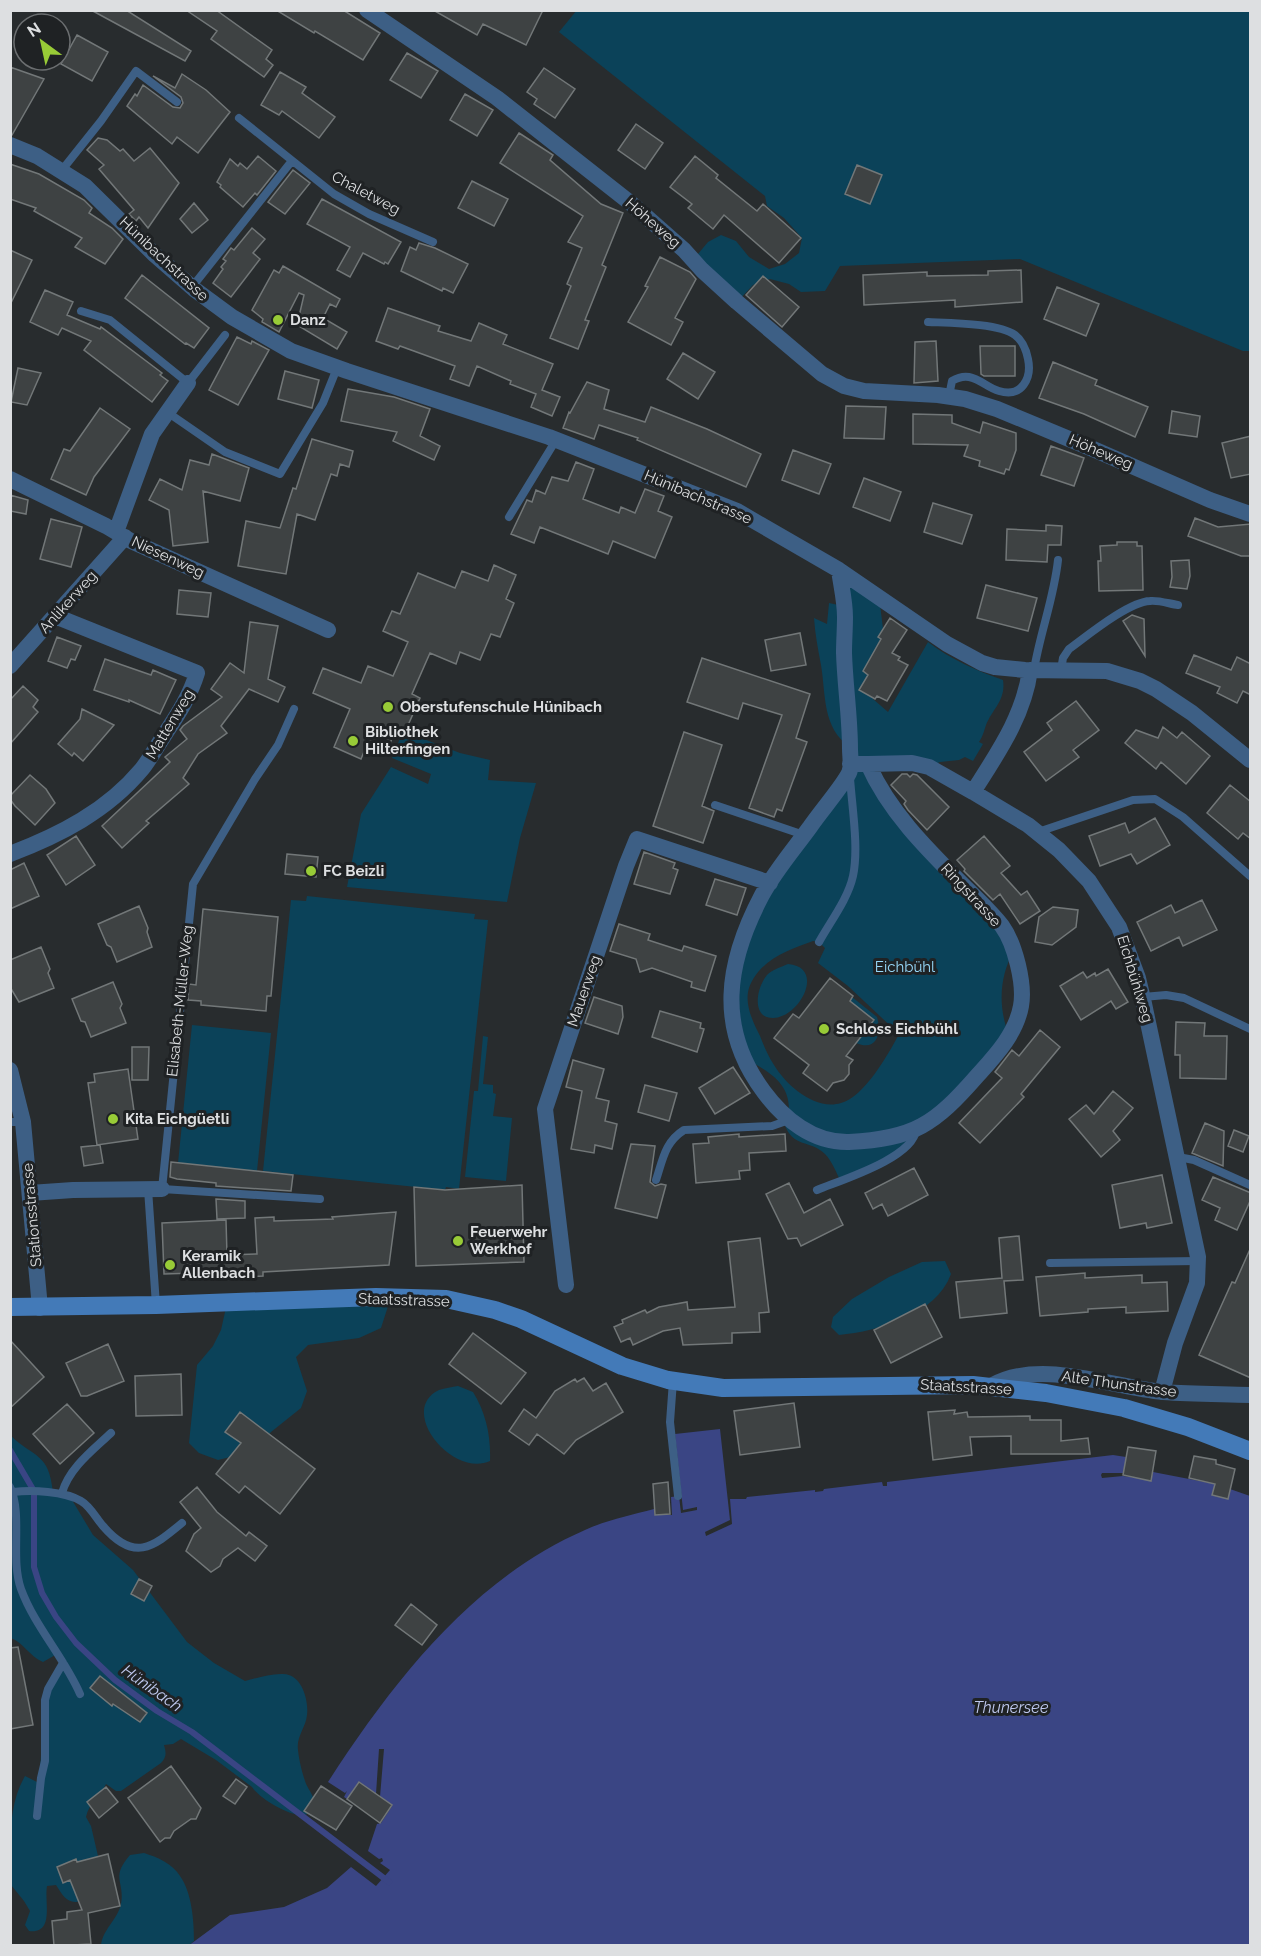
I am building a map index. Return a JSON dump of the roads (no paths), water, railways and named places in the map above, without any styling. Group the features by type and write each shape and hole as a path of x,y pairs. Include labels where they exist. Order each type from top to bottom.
{"main road":[{"name":"Staatsstrasse","path":"10,1307 156,1305 376,1297 446,1299 495,1310 521,1319 622,1366 673,1381 723,1388 877,1385 991,1386 1066,1396 1124,1408 1188,1427 1251,1451"}],"street":[{"name":"Höheweg","path":"367,10 497,98 633,205 684,250 737,302 822,374 844,386 864,391 949,396 997,409 1166,479 1209,500 1251,514"},
{"name":"Hünibachstrasse","path":"10,146 37,156 85,186 155,255 192,287 232,317 291,351 556,440 736,511 839,570 963,654 994,667 1107,671 1140,681 1192,713 1251,760"},
{"name":"Anlikerweg","path":"10,666 55,616 120,535 152,434 188,383"},
{"name":"Niesenweg","path":"10,479 120,535 328,630"},
{"path":"839,570 845,614 844,652 850,768 868,764"},
{"name":"Mattenweg","path":"10,854 57,835 78,823 132,781 186,702 197,673 55,616"},
{"path":"973,792 1015,722 1032,670"},
{"name":"Ringstrasse","path":"850,768 762,895 737,953 732,973 730,1006 746,1063 753,1078 773,1104 789,1120 807,1131 834,1141 846,1142 890,1138 916,1130 942,1113 1006,1042 1021,1008 1021,983 1014,951 1003,927 917,836 889,802 868,764"},
{"name":"Eichbühlweg","path":"868,764 912,764 928,767 1038,832 1089,881 1110,911 1126,941 1143,997 1197,1246 1197,1283 1175,1342 1162,1392"},
{"name":"Mauerweg","path":"566,1285 545,1109 637,839 770,883"},
{"name":"Stationsstrasse","path":"10,1070 30,1193 40,1308"},
{"path":"30,1193 155,1189"},
{"name":"Alte Thunstrasse","path":"991,1386 1010,1377 1054,1375 1162,1392 1251,1395"}],"lane":[{"path":"62,170 101,121 136,71 177,102"},
{"name":"Chaletweg","path":"239,118 291,162 334,194 369,214 433,242"},
{"path":"192,287 291,162"},
{"path":"81,311 110,320 188,383"},
{"path":"928,322 1007,330 1019,339 1025,350 1029,372 1028,381 1019,389 1014,392 999,391 979,381 962,377 952,381 949,396"},
{"name":"Anlikerweg","path":"188,383 225,335"},
{"path":"166,412 225,452 280,474 323,402 337,368"},
{"path":"509,517 556,440"},
{"path":"1032,670 1055,587 1058,560"},
{"path":"1061,670 1063,658 1069,649 1126,610 1152,600 1179,605"},
{"name":"Elisabeth-Müller-Weg","path":"155,1189 193,884 255,778 278,745 294,709"},
{"path":"819,942 853,877 855,858 850,768"},
{"path":"1038,832 1133,800 1155,799 1182,817 1251,876"},
{"path":"715,805 804,835"},
{"path":"1143,997 1166,995 1184,998 1251,1029"},
{"path":"656,1180 666,1148 673,1137 684,1131 772,1126 789,1120"},
{"name":"Ringstrasse","path":"817,1190 900,1153 912,1142 916,1130"},
{"path":"1178,1157 1194,1160 1251,1185"},
{"path":"156,1305 149,1234 155,1189 320,1199"},
{"path":"1050,1263 1198,1261"},
{"path":"673,1381 670,1422 678,1496"},
{"path":"62,1493 85,1457 111,1433"},
{"path":"80,1694 15,1583 12,1490 62,1493 84,1502 114,1536 124,1543 140,1548 154,1545 182,1523"},
{"path":"37,1816 45,1761 45,1700 48,1689 63,1663"}],"water":[{"name":"Thunersee","path":"720,1429 730,1520 705,1532 706,1536 732,1524 730,1499 815,1490 815,1492 882,1482 883,1486 887,1486 887,1482 1113,1455 1126,1457 1124,1473 1102,1473 1102,1478 1123,1476 1151,1480 1153,1472 1215,1484 1212,1495 1228,1499 1230,1489 1250,1496 1250,1945 188,1946 230,1915 284,1907 327,1888 351,1867 376,1886 390,1870 380,1863 383,1861 382,1858 379,1859 368,1851 377,1824 381,1823 392,1806 380,1797 384,1749 379,1749 376,1794 359,1782 347,1799 344,1797 347,1791 345,1793 328,1782 380,1707 438,1637 471,1605 506,1576 544,1551 585,1530 619,1518 654,1509 655,1515 672,1515 671,1497 679,1496 681,1513 697,1510 697,1507 683,1510 675,1434"}],"waterway":[{"name":"Hünibach","path":"10,1450 34,1491 34,1567 42,1593 56,1617 76,1643 115,1680 157,1711 192,1732 389,1882"}],"place":[{"name":"Danz","path":"278,320"},
{"name":"Oberstufenschule Hünibach","path":"388,707"},
{"name":"Bibliothek Hilterfingen","path":"353,741"},
{"name":"FC Beizli","path":"311,871"},
{"name":"Schloss Eichbühl","path":"824,1029"},
{"name":"Kita Eichgüetli","path":"113,1119"},
{"name":"Feuerwehr Werkhof","path":"458,1241"},
{"name":"Keramik Allenbach","path":"170,1265"}],"park label":[{"name":"Eichbühl","path":"905,967"}]}
